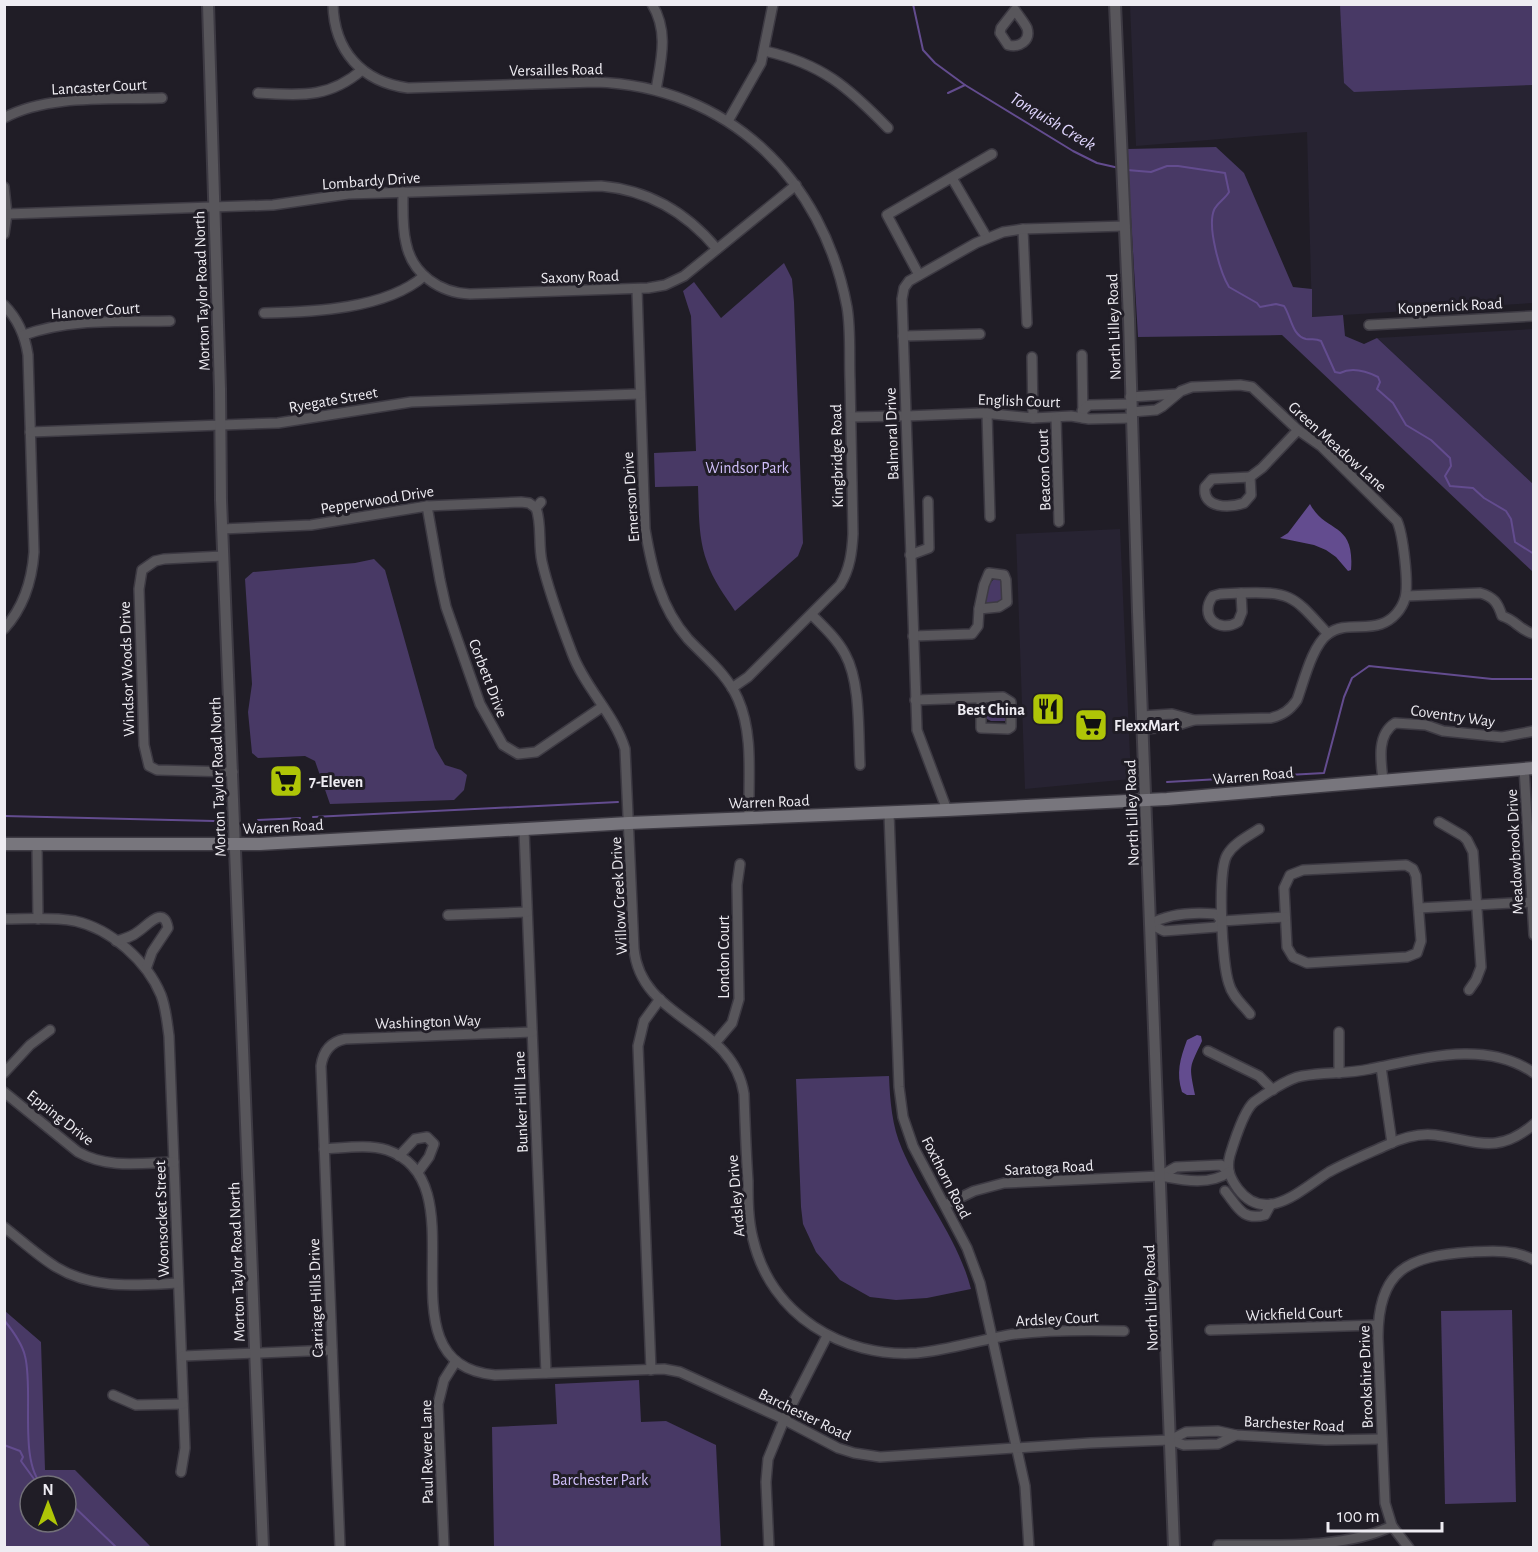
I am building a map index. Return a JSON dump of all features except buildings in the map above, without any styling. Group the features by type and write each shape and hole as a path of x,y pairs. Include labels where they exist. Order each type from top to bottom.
{"main road":[{"name":"Warren Road","path":"4,844 236,845 749,818 889,813 1146,800 1529,768"}],"street":[{"name":"Morton Taylor Road North","path":"208,4 222,529 263,1548"},
{"name":"Versailles Road","path":"333,4 334,23 348,55 362,70 384,83 408,88 595,82 626,84 656,90 694,103 728,121 766,151 796,185"},
{"path":"652,4 661,24 663,42 656,90"},
{"path":"728,121 756,74 765,51 773,4"},
{"name":"North Lilley Road","path":"1115,4 1174,1548"},
{"path":"765,51 807,64 833,78 857,96 888,128"},
{"path":"258,93 307,95 318,93 346,82 362,70"},
{"name":"Lancaster Court","path":"4,118 20,110 45,103 162,98"},
{"path":"919,275 887,214 992,154"},
{"path":"952,178 987,238"},
{"name":"Saxony Road","path":"424,276 441,287 461,294 658,287 684,276 796,185"},
{"name":"Kingbridge Road","path":"732,688 748,676 812,615 840,585 846,575 851,555 853,534 847,308 832,252 816,217 796,185"},
{"name":"Lombardy Drive","path":"7,214 273,205 348,194 601,186 616,187 646,195 672,208 707,236 717,249"},
{"path":"4,187 7,214 4,234"},
{"path":"264,313 313,312 346,307 406,289 424,276 413,262 406,244 403,192"},
{"name":"Balmoral Drive","path":"947,810 916,730 903,416 902,294 906,284 919,275 987,238 1003,232 1023,229 1125,226"},
{"path":"1023,229 1027,323"},
{"name":"Emerson Drive","path":"637,289 645,529 658,589 677,625 720,671 741,707 746,730 749,818"},
{"path":"4,304 18,322 24,335 28,355 33,563 26,596 4,629"},
{"name":"Koppernick Road","path":"1369,325 1533,316"},
{"name":"Hanover Court","path":"24,335 47,327 71,323 170,321"},
{"path":"903,336 980,334"},
{"path":"1082,355 1083,414"},
{"path":"1032,357 1033,418"},
{"name":"Green Meadow Lane","path":"1131,408 1156,410 1177,394 1192,387 1246,385 1257,391 1298,430 1321,446 1397,521 1403,537 1406,596"},
{"name":"Ryegate Street","path":"30,432 288,423 411,402 640,394"},
{"path":"1083,414 1089,405 1131,408 1177,394"},
{"name":"English Court","path":"851,417 987,413 1056,418 1131,408"},
{"path":"987,413 990,518"},
{"name":"Beacon Court","path":"1056,418 1059,522"},
{"path":"1250,477 1251,495 1244,503 1218,505 1208,502 1205,497 1205,487 1212,479 1250,477 1262,468 1298,430"},
{"path":"910,555 929,548 928,501"},
{"name":"Pepperwood Drive","path":"222,529 311,525 427,506 521,502 539,505"},
{"name":"Willow Creek Drive","path":"539,505 542,559 576,666 621,738 625,749 635,959 644,982 649,990 660,999"},
{"name":"Corbett Drive","path":"427,506 447,607 480,704 503,745 518,754 536,752 602,707"},
{"name":"Windsor Woods Drive","path":"223,556 158,560 142,570 139,589 144,745 149,766 157,770 233,772"},
{"path":"1241,593 1242,612 1238,622 1232,625 1217,625 1211,620 1209,602 1213,596 1220,594 1241,593 1270,592 1290,597 1304,608 1328,634"},
{"path":"1143,729 1172,727 1194,720 1271,718 1285,712 1297,700 1317,647 1328,634 1342,627 1375,626 1385,623 1398,611 1406,596 1480,593 1487,595 1499,605 1502,616 1514,621 1524,632 1533,634"},
{"path":"913,636 972,634 978,626 979,609"},
{"path":"812,615 838,643 849,664 855,696 860,765"},
{"path":"915,700 981,698 1008,699 1011,702 1011,727 1008,729 981,728 981,698"},
{"path":"1142,716 1172,714 1194,720"},
{"name":"Coventry Way","path":"1383,780 1381,746 1388,728 1395,723 1426,725 1443,731 1502,737 1533,731"},
{"name":"Meadowbrook Drive","path":"1529,768 1533,935"},
{"name":"Foxthorn Road","path":"889,813 901,1105 913,1146 975,1267 1017,1448 1026,1497 1029,1548"},
{"path":"1438,822 1463,836 1471,846 1474,857 1481,967 1469,990"},
{"path":"1250,1014 1229,985 1222,921 1221,874 1226,857 1238,843 1259,829"},
{"name":"Bunker Hill Lane","path":"524,830 546,1373"},
{"path":"38,844 38,919"},
{"name":"London Court","path":"715,1043 732,1023 740,999 737,885 740,864"},
{"path":"1406,865 1416,873 1420,946 1417,953 1407,957 1304,963 1293,957 1288,950 1285,917 1284,888 1287,879 1298,871 1406,865"},
{"path":"1419,908 1532,902"},
{"path":"448,915 527,912"},
{"path":"1150,924 1164,916 1208,913 1216,914 1222,921"},
{"path":"1150,924 1164,931 1217,927 1222,921 1285,917"},
{"name":"Woonsocket Street","path":"4,919 59,919 84,924 108,935 146,969 161,995 167,1020 183,1356 186,1448 181,1472"},
{"path":"116,941 134,935 152,919 164,919 168,928 152,952 146,969"},
{"path":"651,1370 638,1046 644,1020 660,999"},
{"name":"Ardsley Drive","path":"660,999 715,1043 733,1062 742,1085 749,1217 753,1239 759,1260 785,1303 827,1336 859,1348 898,1353 937,1350 993,1339"},
{"path":"4,1073 30,1046 50,1030"},
{"name":"Washington Way","path":"327,1048 345,1039 532,1032"},
{"path":"1339,1032 1339,1074"},
{"name":"Carriage Hills Drive","path":"327,1048 322,1057 321,1066 340,1548"},
{"path":"1209,1050 1259,1076 1273,1090"},
{"path":"1229,1172 1229,1156 1250,1106 1273,1090 1298,1077 1339,1074 1436,1056 1464,1054 1502,1059 1533,1073"},
{"path":"1381,1067 1392,1143"},
{"name":"Epping Drive","path":"4,1092 78,1152 89,1158 114,1164 174,1162"},
{"path":"1160,1176 1176,1167 1221,1165 1229,1172 1246,1197 1271,1204 1292,1198 1334,1170 1404,1138 1425,1135 1474,1144 1496,1143 1515,1137 1533,1124"},
{"path":"399,1156 415,1139 427,1137 434,1144 429,1157 418,1172"},
{"path":"324,1149 378,1148 399,1156 418,1172 426,1186 430,1207 435,1325 443,1344 456,1361"},
{"path":"1160,1176 1180,1180 1218,1180 1229,1172"},
{"name":"Saratoga Road","path":"945,1205 974,1191 1004,1183 1160,1176"},
{"path":"1225,1191 1245,1215 1254,1218 1265,1215 1271,1204"},
{"path":"4,1227 55,1266 79,1278 118,1285 178,1283"},
{"name":"Brookshire Drive","path":"1409,1548 1392,1526 1385,1503 1378,1326 1380,1304 1390,1284 1416,1261 1443,1254 1496,1251 1521,1254 1533,1260"},
{"name":"Wickfield Court","path":"1209,1330 1378,1326"},
{"name":"Ardsley Court","path":"993,1339 1032,1333 1124,1331"},
{"path":"769,1548 766,1470 771,1448 827,1336"},
{"path":"183,1356 332,1350"},
{"name":"Barchester Road","path":"456,1361 470,1369 488,1374 651,1370 670,1370 688,1374 838,1448 870,1456 890,1457 1170,1440 1184,1445 1218,1444 1236,1435 1335,1440 1382,1439"},
{"name":"Paul Revere Lane","path":"444,1548 438,1404 444,1380 456,1361"},
{"path":"113,1395 136,1405 183,1404"},
{"path":"1218,1545 1347,1541 1370,1536 1392,1526"}],"shaded area":[{"path":"1130,5 1533,5 1533,303 1312,317 1307,132 1136,146"},
{"path":"1533,329 1533,484 1377,338"},
{"path":"1310,504 1324,520 1344,535 1349,543 1351,570 1348,571 1336,557 1326,550 1314,545 1280,538 1288,533"},
{"path":"1120,529 1131,779 1025,789 1016,534"},
{"path":"1197,1035 1201,1036 1202,1041 1191,1067 1195,1095 1187,1095 1182,1092 1179,1079 1182,1053 1187,1040"}],"green space":[{"path":"1340,5 1533,5 1533,85 1354,92 1344,83"},
{"path":"1216,147 1244,173 1293,287 1312,289 1312,317 1343,315 1345,336 1364,344 1377,338 1533,484 1533,572 1282,335 1138,337 1127,149"},
{"name":"Windsor Park","path":"784,263 792,279 794,302 803,543 798,556 735,611 716,581 704,553 698,486 655,487 654,453 696,451 691,316 683,291 694,282 721,318"},
{"path":"374,559 385,570 435,748 445,765 461,770 467,775 464,790 454,800 330,804 315,761 305,756 258,758 252,753 248,712 252,684 245,579 253,572 355,563"},
{"path":"999,577 1003,581 1004,596 1001,603 987,604 984,599 989,585"},
{"path":"990,702 1006,704 1005,721 987,719 986,705"},
{"path":"889,1076 892,1113 899,1140 910,1166 958,1252 971,1289 927,1298 896,1300 870,1297 840,1280 816,1252 803,1224 796,1079"},
{"path":"1512,1310 1516,1502 1445,1504 1441,1311"},
{"path":"5,1311 41,1342 45,1470 75,1470 151,1547 5,1547"},
{"name":"Barchester Park","path":"639,1380 641,1422 666,1421 716,1445 721,1547 494,1547 492,1427 557,1424 555,1384"}],"waterway":[{"name":"Tonquish Creek","path":"913,4 923,50 935,63 965,85 1073,151 1097,163 1119,168"},
{"path":"948,93 965,85"},
{"name":"Tonquish Creek","path":"1127,170 1151,172 1167,166 1178,166 1225,173 1229,192 1214,210 1212,227 1218,261 1229,287 1260,307 1276,304 1284,306 1292,325 1301,337 1321,341 1335,372 1359,370 1378,377 1380,382 1377,389 1393,403 1406,425 1431,440 1450,458 1451,466 1445,476 1450,486 1473,488 1484,498 1506,511 1511,519 1515,542 1534,554"},
{"path":"1167,782 1324,773 1344,697 1352,678 1369,666 1492,679 1534,679"},
{"path":"313,817 618,802"},
{"path":"4,816 214,821"},
{"path":"258,820 300,818"},
{"path":"4,1320 14,1333 25,1356 29,1444 35,1474"},
{"path":"4,1445 20,1451 23,1457 21,1461 30,1474"},
{"path":"78,1511 117,1548"}],"place":[{"name":"Best China","path":"1048,709"},
{"name":"FlexxMart","path":"1091,725"},
{"name":"7-Eleven","path":"286,781"}]}
